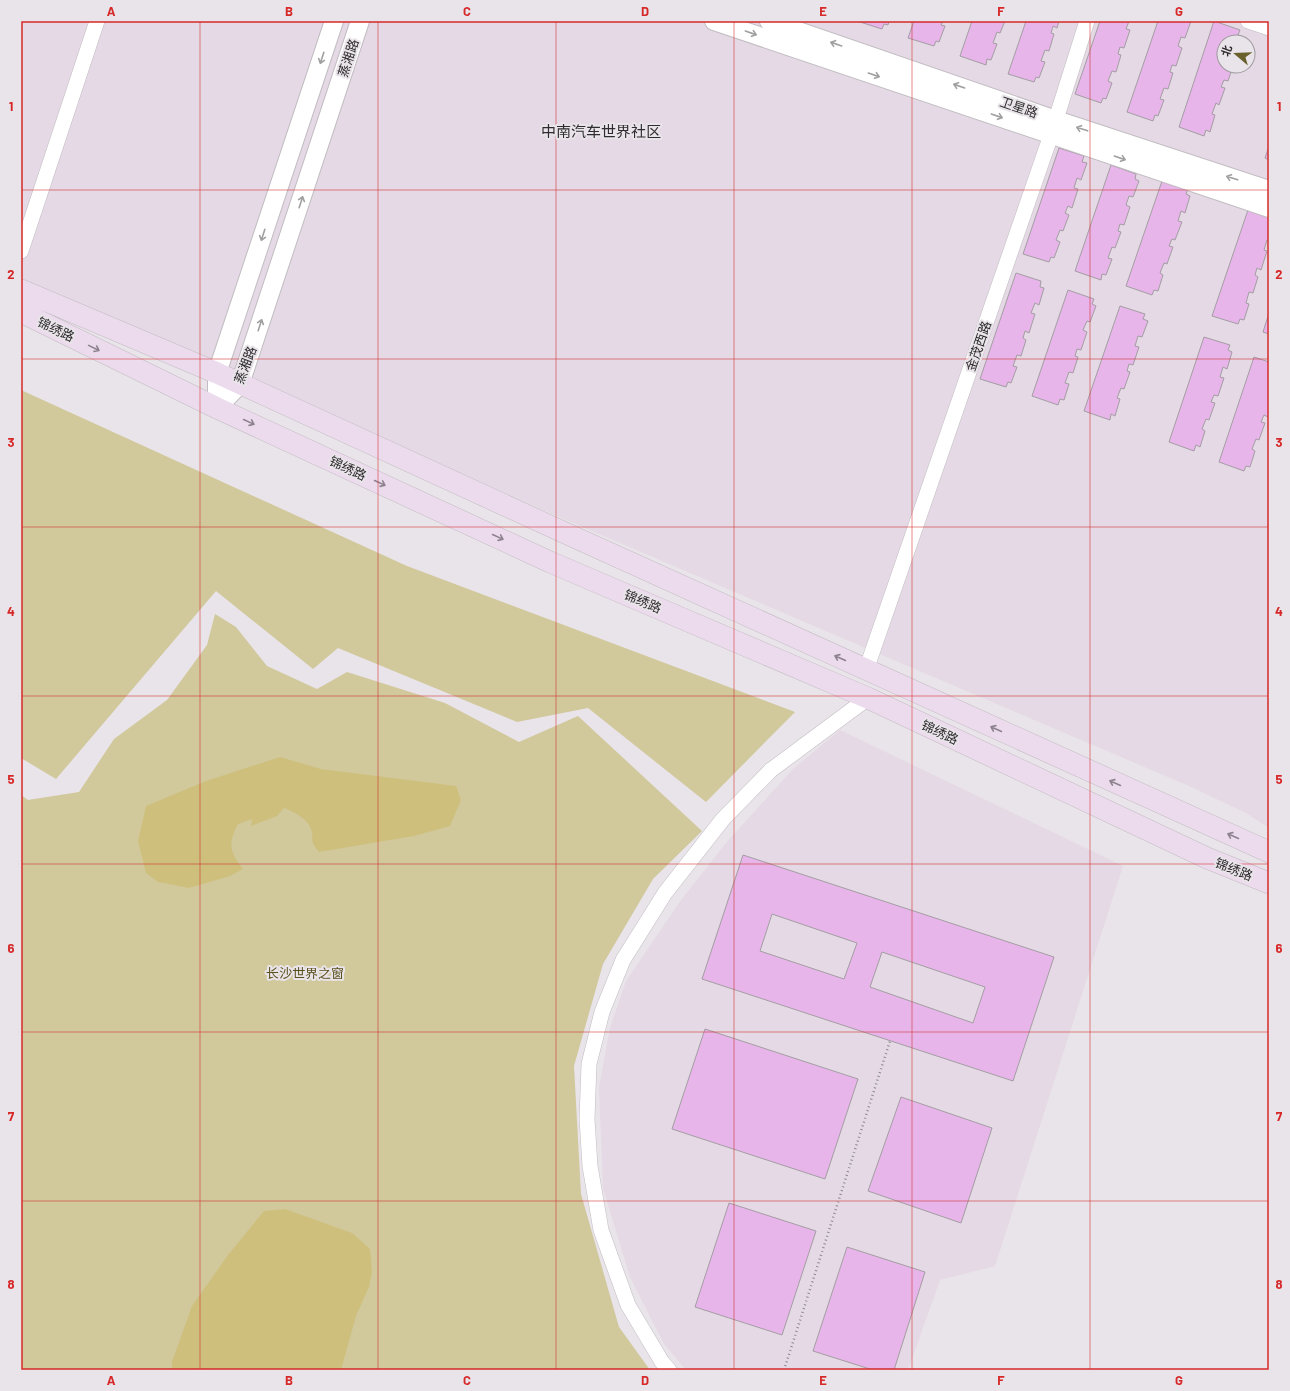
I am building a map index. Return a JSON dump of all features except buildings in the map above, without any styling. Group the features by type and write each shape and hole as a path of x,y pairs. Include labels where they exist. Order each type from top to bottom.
{"main road":[{"name":"锦绣路","path":"21,290 217,373 866,670 1268,850"},
{"name":"锦绣路","path":"21,312 218,408 550,562 868,698 1208,858 1269,884"}],"street":[{"path":"21,251 97,21"},
{"name":"蒸湘路","path":"218,408 217,373 334,21"},
{"name":"蒸湘路","path":"218,408 240,384 360,21"},
{"path":"714,21 1054,127 1269,208"},
{"name":"卫星路","path":"770,21 1054,127 1269,190"},
{"name":"金茂西路","path":"866,670 1054,127 1087,21"},
{"path":"1248,21 1269,28"},
{"path":"669,1370 662,1362 628,1305 601,1230 590,1166 587,1119 589,1064 602,1012 623,960 664,893 723,819 771,770 868,698"}],"path":[{"path":"784,1370 890,1041"}],"shaded area":[{"path":"21,21 1269,21 1269,828 1246,813 1189,786 552,514 169,342 21,281"},
{"path":"840,730 1123,866 995,1266 940,1280 908,1370 686,1370 664,1344 630,1277 603,1188 599,1087 610,1028 626,981 681,900 726,843 793,769"},
{"path":"280,757 321,769 456,786 461,800 450,826 414,836 319,852 314,845 309,825 296,814 284,808 277,816 251,826 252,819 238,824 231,842 235,857 243,869 230,876 189,888 158,882 146,873 138,841 146,806 206,781"},
{"path":"285,1209 352,1233 370,1249 372,1272 369,1287 356,1316 341,1370 172,1370 172,1362 192,1306 228,1255 264,1211"}],"green space":[{"path":"21,390 407,566 795,712 706,802 588,708 517,722 338,648 313,669 216,591 56,779 21,758"},
{"name":"长沙世界之窗","path":"215,614 236,627 267,666 317,689 347,672 445,703 519,742 578,716 702,831 653,879 603,964 574,1066 581,1194 619,1327 650,1370 21,1370 21,795 28,800 79,792 114,739 167,700 207,645"}],"district":[{"name":"中南汽车世界社区","path":"601,131"}]}
